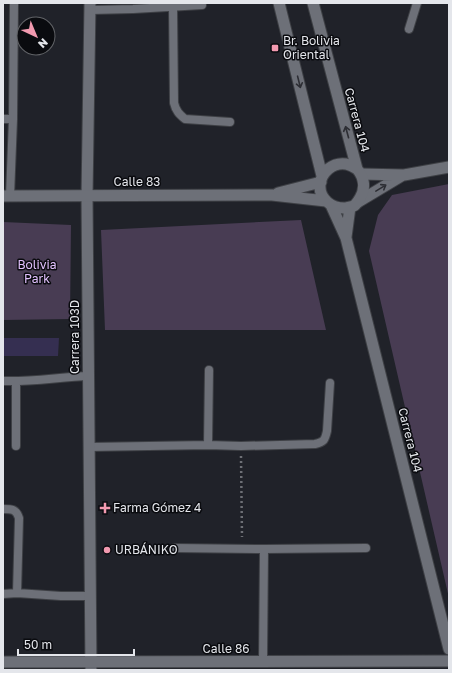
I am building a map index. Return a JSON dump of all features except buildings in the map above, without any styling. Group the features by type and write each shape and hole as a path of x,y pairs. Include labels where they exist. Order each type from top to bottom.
{"street":[{"path":"279,3 322,179"},
{"name":"Carrera 104","path":"312,3 359,172 363,180 364,187 362,194 354,204 346,238"},
{"name":"Carrera 103D","path":"90,7 87,196 91,666"},
{"path":"404,175 354,204 343,208 328,203 322,195 320,189 326,170 338,164 352,166 359,172 404,175 449,167"},
{"name":"Calle 83","path":"272,195 322,179"},
{"name":"Calle 83","path":"6,196 272,195 328,203"},
{"name":"Carrera 104","path":"328,203 346,238 449,649"},
{"name":"Calle 86","path":"3,662 91,666 263,662 328,666 449,661"}],"lane":[{"path":"6,196 13,119 14,3"},
{"path":"409,29 417,3"},
{"path":"90,7 133,9 202,5"},
{"path":"173,7 174,103 176,110 179,115 185,119 230,122"},
{"path":"3,119 13,119"},
{"path":"208,444 209,370"},
{"path":"3,381 89,376"},
{"path":"16,381 16,446"},
{"path":"89,447 208,444 241,446 315,444 325,439 327,431 330,383"},
{"path":"3,509 12,509 20,518 17,593"},
{"path":"174,548 366,548"},
{"path":"263,662 264,549"},
{"path":"3,594 17,593 90,596"}],"path":[{"path":"241,446 242,548"}],"green space":[{"path":"449,184 449,598 369,251 378,215 392,195"},
{"path":"301,220 326,330 105,330 101,230"},
{"name":"Bolivia Park","path":"3,222 71,225 70,319 3,320"}],"place":[{"name":"Br. Bolivia Oriental","path":"275,48"},
{"name":"Farma Gómez 4","path":"105,508"},
{"name":"URBÁNIKO","path":"107,550"}]}
